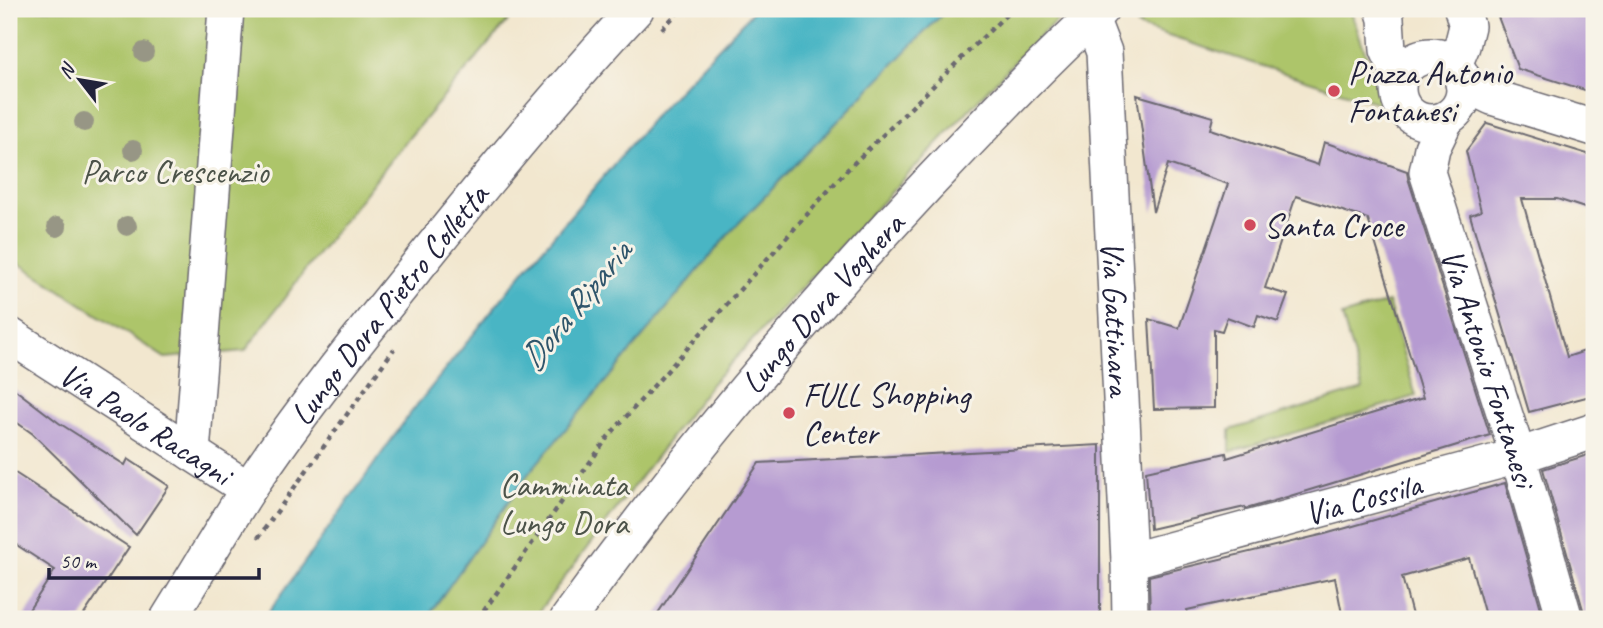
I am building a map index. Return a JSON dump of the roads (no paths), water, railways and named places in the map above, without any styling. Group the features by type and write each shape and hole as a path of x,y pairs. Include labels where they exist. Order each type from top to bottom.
{"street":[{"path":"192,453 226,9"},
{"path":"1462,9 1467,26 1459,74 1464,93 1461,103 1455,112 1435,122 1413,117 1404,109 1399,99 1398,87 1407,68 1425,56 1436,56 1445,59 1459,74 1492,97 1594,128"},
{"name":"Via Gattinara","path":"1096,13 1104,52 1130,619"},
{"name":"Lungo Dora Voghera","path":"568,619 714,428 810,314 986,122 1096,13"},
{"path":"1384,14 1388,50 1407,68"},
{"name":"Lungo Dora Pietro Colletta","path":"168,619 248,489 372,322 548,108 646,22"},
{"name":"Via Antonio Fontanesi","path":"1446,118 1432,148 1427,172 1518,456 1565,619"},
{"name":"Via Paolo Racagni","path":"9,335 248,489"},
{"name":"Via Cossila","path":"1129,561 1518,456 1594,431"}],"water":[{"name":"Dora Riparia","path":"755,9 947,9 732,230 528,474 426,619 264,619 409,415 523,272 657,113"}],"place":[{"name":"Piazza Antonio Fontanesi","path":"1334,91"},
{"name":"Santa Croce","path":"1250,225"},
{"name":"FULL Shopping Center","path":"789,413"}],"park label":[{"name":"Parco Crescenzio","path":"175,171"},
{"name":"Camminata Lungo Dora","path":"564,503"}]}
